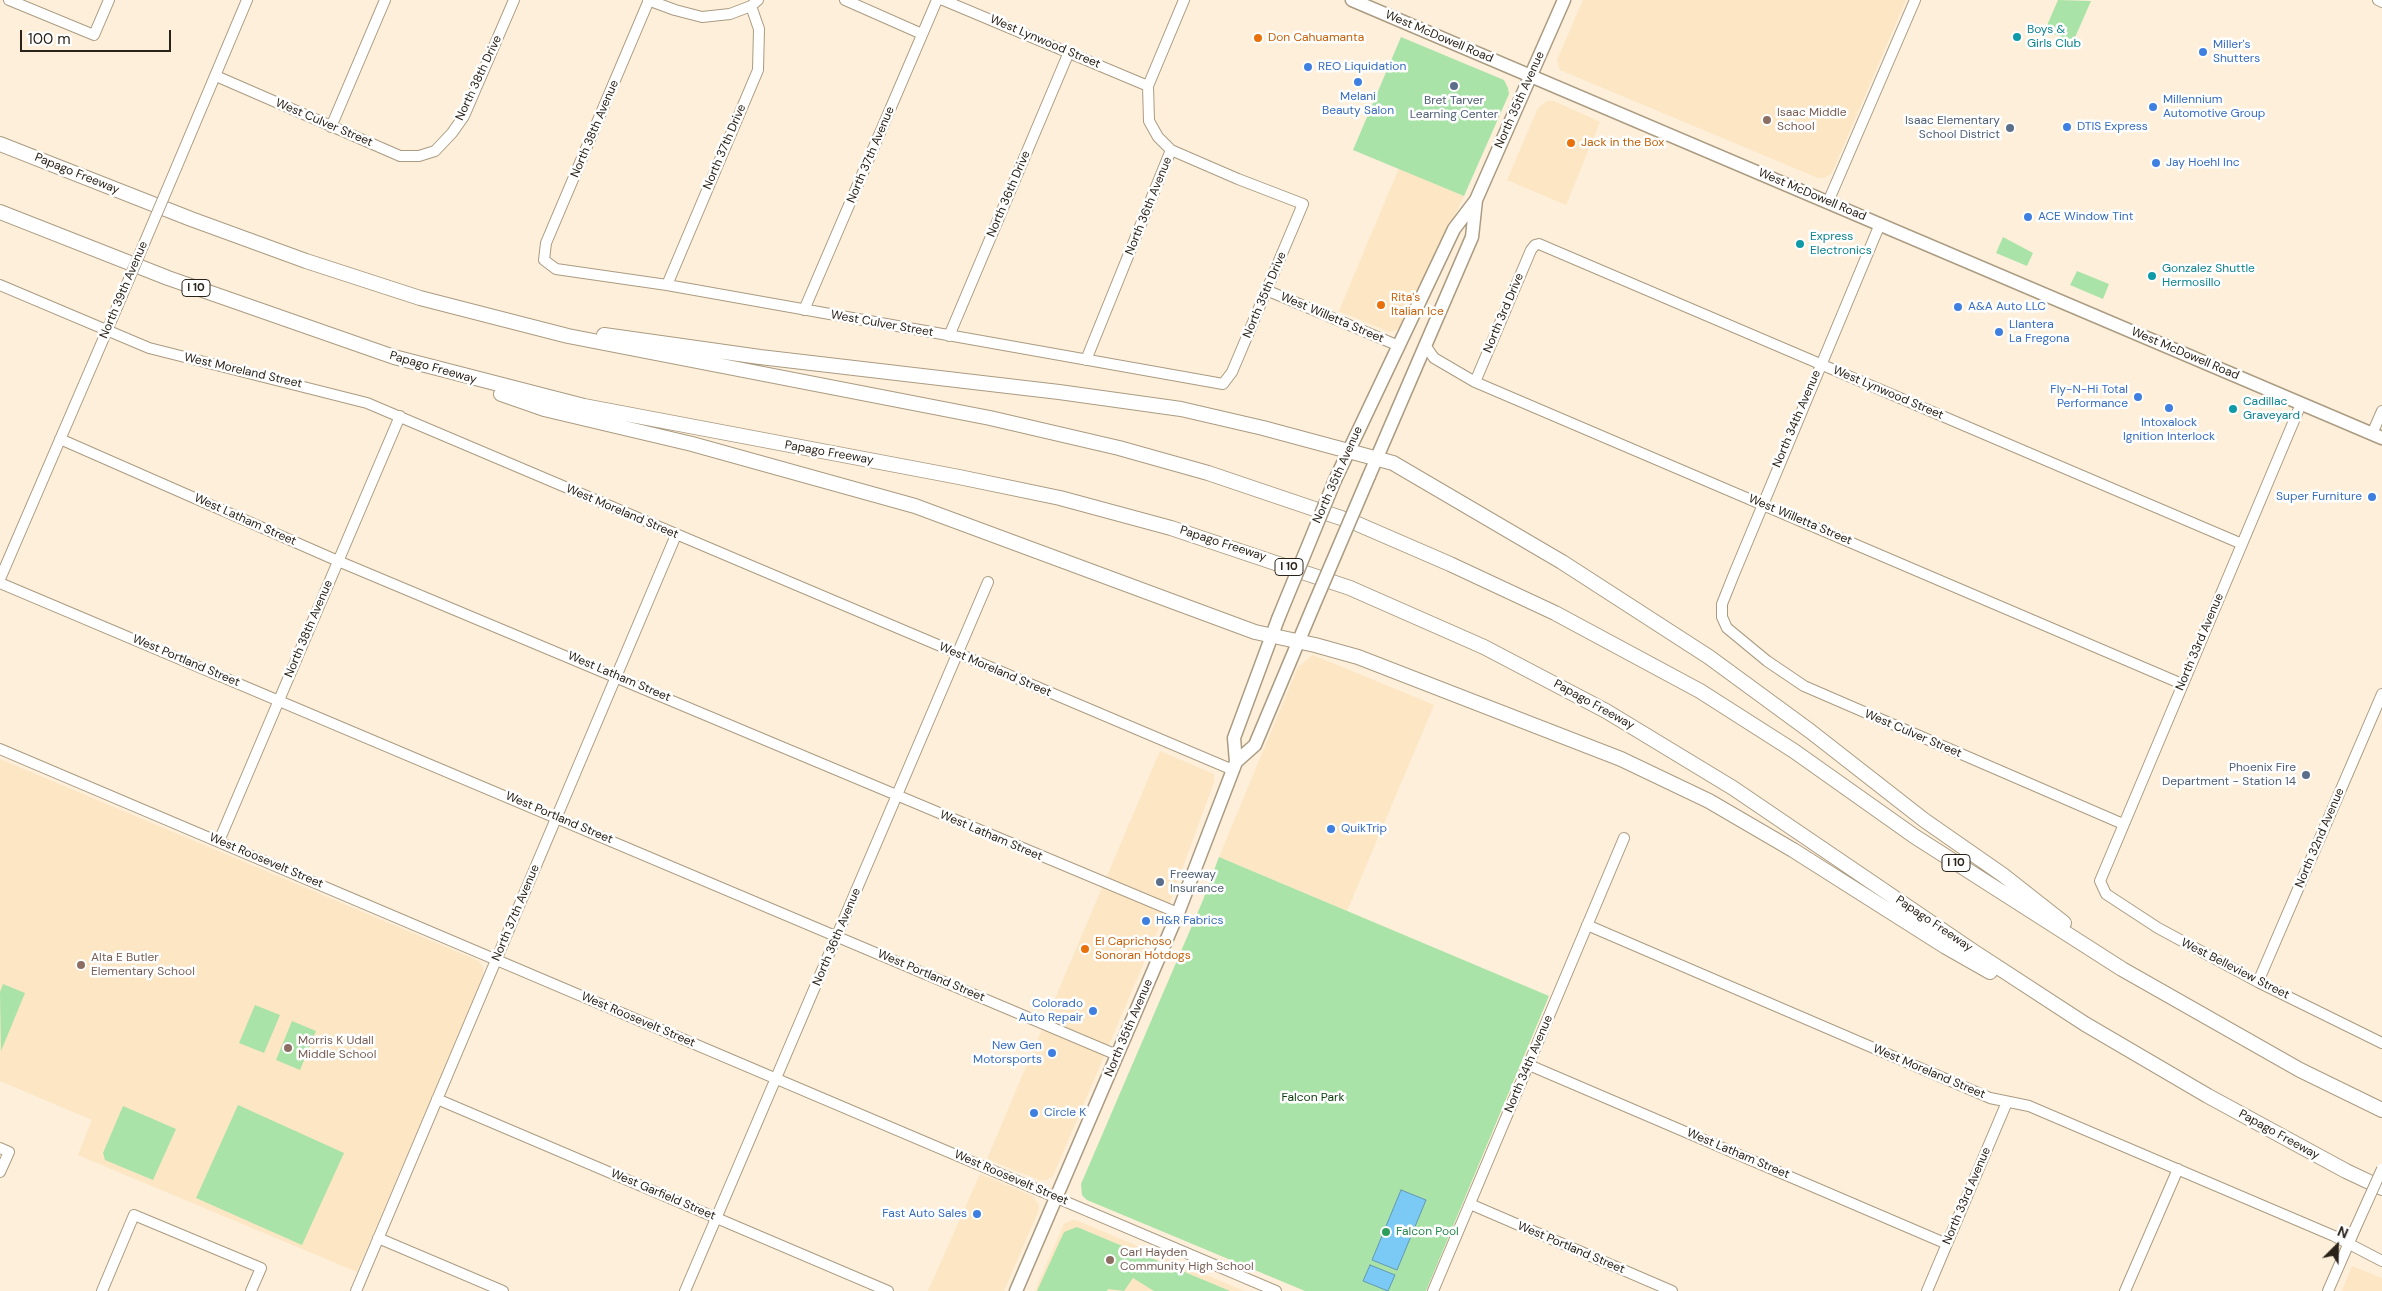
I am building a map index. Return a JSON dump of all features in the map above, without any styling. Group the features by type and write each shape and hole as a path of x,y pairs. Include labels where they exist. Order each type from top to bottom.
{"highway":[{"name":"Papago Freeway","path":"0,144 191,219 306,261 420,298 568,336 990,418 1118,448 1208,473 1353,522 1450,564 1555,613 1700,691 1802,757 1914,836 2122,969 2300,1070 2382,1110"},
{"name":"Papago Freeway","path":"0,212 168,278 394,357 584,406 1060,498 1171,528 1350,588 1493,651 1546,678 1666,746 1806,836 1941,930 2085,1024 2208,1096 2346,1171 2382,1188"},
{"path":"475,313 619,337 1059,392 1181,410 1347,450 1393,464 1562,562 1710,657 1810,731 1924,820 2003,875 2122,969"},
{"path":"394,357 538,407 739,456 915,506 1255,632 1358,657 1620,759 1708,801 1962,956 2085,1024"}],"main road":[{"name":"West McDowell Road","path":"1352,0 2377,436"},
{"name":"North 35th Avenue","path":"1235,766 1234,738 1271,635 1347,450 1454,229 1476,200 1564,0"},
{"name":"North 35th Avenue","path":"1016,1291 1178,913 1235,766 1255,745 1472,237 1476,200"}],"street":[{"path":"9,0 94,35 109,0"},
{"name":"North 39th Avenue","path":"0,581 247,0"},
{"path":"331,127 384,0"},
{"name":"North 38th Drive","path":"435,151 452,133 464,116 514,0"},
{"path":"649,0 675,10 702,17 730,14 755,3"},
{"name":"North 38th Avenue","path":"544,260 546,243 649,0"},
{"path":"845,0 922,34"},
{"name":"North 37th Avenue","path":"804,310 937,0"},
{"name":"West Lynwood Street","path":"943,0 1148,86"},
{"name":"North 36th Avenue","path":"1086,360 1171,150 1158,137 1149,121 1148,86 1184,0"},
{"path":"1828,202 1915,0"},
{"path":"2378,0 2382,2"},
{"name":"North 37th Drive","path":"667,286 758,70 759,29 755,3"},
{"name":"North 36th Drive","path":"949,336 1070,52"},
{"name":"West Culver Street","path":"216,76 400,156 419,156 435,151"},
{"name":"North 35th Drive","path":"1171,150 1303,204 1232,372 1223,384"},
{"name":"North 34th Avenue","path":"1722,616 1722,604 1880,224"},
{"name":"West Lynwood Street","path":"1534,245 1540,244 2242,544"},
{"name":"North 3rd Drive","path":"1475,382 1534,245"},
{"name":"West Culver Street","path":"544,260 556,269 667,286 1223,384"},
{"name":"West Moreland Street","path":"0,285 163,352 347,396 400,416 958,654 1235,766"},
{"name":"West Willetta Street","path":"1266,290 1399,346"},
{"name":"West Willetta Street","path":"1425,345 1434,358 1475,382 2182,684"},
{"name":"North 33rd Avenue","path":"2100,881 2301,404"},
{"path":"2377,436 2382,411"},
{"name":"North 38th Avenue","path":"219,841 400,416"},
{"name":"West Latham Street","path":"60,439 338,561 617,676 897,796 1178,913"},
{"name":"North 37th Avenue","path":"356,1291 676,535"},
{"name":"West Portland Street","path":"0,581 1117,1055"},
{"name":"North 36th Avenue","path":"685,1291 988,582"},
{"name":"West Culver Street","path":"1722,616 1727,628 1778,670 1804,686 2123,824"},
{"name":"North 32nd Avenue","path":"2258,982 2382,694"},
{"name":"West Roosevelt Street","path":"0,749 1276,1291"},
{"name":"North 34th Avenue","path":"1433,1291 1624,838"},
{"name":"West Belleview Street","path":"2100,881 2106,894 2158,928 2258,982 2382,1043"},
{"name":"West Moreland Street","path":"1587,926 1990,1098 2029,1106 2334,1236 2382,1261"},
{"name":"West Latham Street","path":"1529,1065 1947,1244"},
{"name":"West Garfield Street","path":"437,1099 888,1291"},
{"name":"North 33rd Avenue","path":"1927,1291 2007,1102"},
{"path":"0,1172 4,1150"},
{"path":"2125,1291 2178,1169"},
{"path":"2328,1291 2382,1169"},
{"name":"West Portland Street","path":"1470,1204 1672,1291"},
{"path":"102,1291 134,1215 261,1268 252,1291"},
{"path":"378,1238 503,1291"}],"shaded area":[{"name":"Isaac Middle School","path":"1583,0 1906,0 1834,168 1831,174 1824,178 1818,178 1560,70 1557,60"},
{"path":"1547,101 1554,101 1600,122 1566,205 1507,180 1538,108"},
{"path":"1399,168 1464,196 1400,329 1389,332 1339,311"},
{"path":"1313,655 1434,705 1347,911 1219,857 1298,667"},
{"path":"1160,751 1214,774 1214,782 1172,897 1053,1176 1046,1180 1039,1180 987,1159"},
{"name":"Morris K Udall Middle School","path":"0,759 479,961 483,968 483,977 357,1272 78,1155 92,1120 0,1081"},
{"path":"980,1174 1033,1196 1039,1205 1038,1212 1004,1291 928,1291"},
{"name":"Carl Hayden Community High School","path":"1076,1220 1244,1291 1035,1291 1064,1224"},
{"path":"2352,1266 2382,1278 2382,1291 2342,1291"}],"green space":[{"path":"2058,0 2091,1 2073,42 2045,30"},
{"path":"1401,37 1504,80 1508,88 1509,94 1464,196 1353,150"},
{"path":"2003,237 2033,253 2027,266 1996,253"},
{"path":"2077,271 2109,284 2103,299 2070,285"},
{"name":"Falcon Park","path":"1219,857 1549,996 1426,1291 1305,1291 1087,1200 1082,1195 1081,1184 1203,900"},
{"path":"3,984 25,993 1,1051 0,992"},
{"path":"255,1005 280,1015 264,1053 239,1043"},
{"path":"292,1021 316,1031 300,1070 276,1060"},
{"path":"238,1105 344,1153 302,1245 196,1198"},
{"path":"123,1106 176,1129 153,1180 105,1160 103,1153"},
{"name":"Carl Hayden Community High School","path":"1077,1227 1230,1291 1154,1291 1133,1278 1124,1291 1108,1289 1107,1291 1037,1291 1064,1232"}],"water":[{"path":"1401,1190 1426,1200 1397,1270 1372,1260"},
{"path":"1370,1265 1395,1275 1388,1291 1363,1281"}],"place":[{"name":"Boys & Girls Club","path":"2017,37"},
{"name":"Don Cahuamanta","path":"1258,38"},
{"name":"Miller's Shutters","path":"2203,52"},
{"name":"REO Liquidation","path":"1308,67"},
{"name":"Melani Beauty Salon","path":"1358,82"},
{"name":"Bret Tarver Learning Center","path":"1454,86"},
{"name":"Millennium Automotive Group","path":"2153,107"},
{"name":"Isaac Middle School","path":"1767,120"},
{"name":"DTIS Express","path":"2067,127"},
{"name":"Isaac Elementary School District","path":"2010,128"},
{"name":"Jack in the Box","path":"1571,143"},
{"name":"Jay Hoehl Inc","path":"2156,163"},
{"name":"ACE Window Tint","path":"2028,217"},
{"name":"Express Electronics","path":"1800,244"},
{"name":"Gonzalez Shuttle Hermosillo","path":"2152,276"},
{"name":"Rita's Italian Ice","path":"1381,305"},
{"name":"A&A Auto LLC","path":"1958,307"},
{"name":"Llantera La Fregona","path":"1999,332"},
{"name":"Fly-N-Hi Total Performance","path":"2138,397"},
{"name":"Intoxalock Ignition Interlock","path":"2169,408"},
{"name":"Cadillac Graveyard","path":"2233,409"},
{"name":"Super Furniture","path":"2372,497"},
{"name":"Phoenix Fire Department - Station 14","path":"2306,775"},
{"name":"QuikTrip","path":"1331,829"},
{"name":"Freeway Insurance","path":"1160,882"},
{"name":"H&R Fabrics","path":"1146,921"},
{"name":"El Caprichoso Sonoran Hotdogs","path":"1085,949"},
{"name":"Alta E Butler Elementary School","path":"81,965"},
{"name":"Colorado Auto Repair","path":"1093,1011"},
{"name":"Morris K Udall Middle School","path":"288,1048"},
{"name":"New Gen Motorsports","path":"1052,1053"},
{"name":"Circle K","path":"1034,1113"},
{"name":"Fast Auto Sales","path":"977,1214"},
{"name":"Falcon Pool","path":"1386,1232"},
{"name":"Carl Hayden Community High School","path":"1110,1260"}]}
